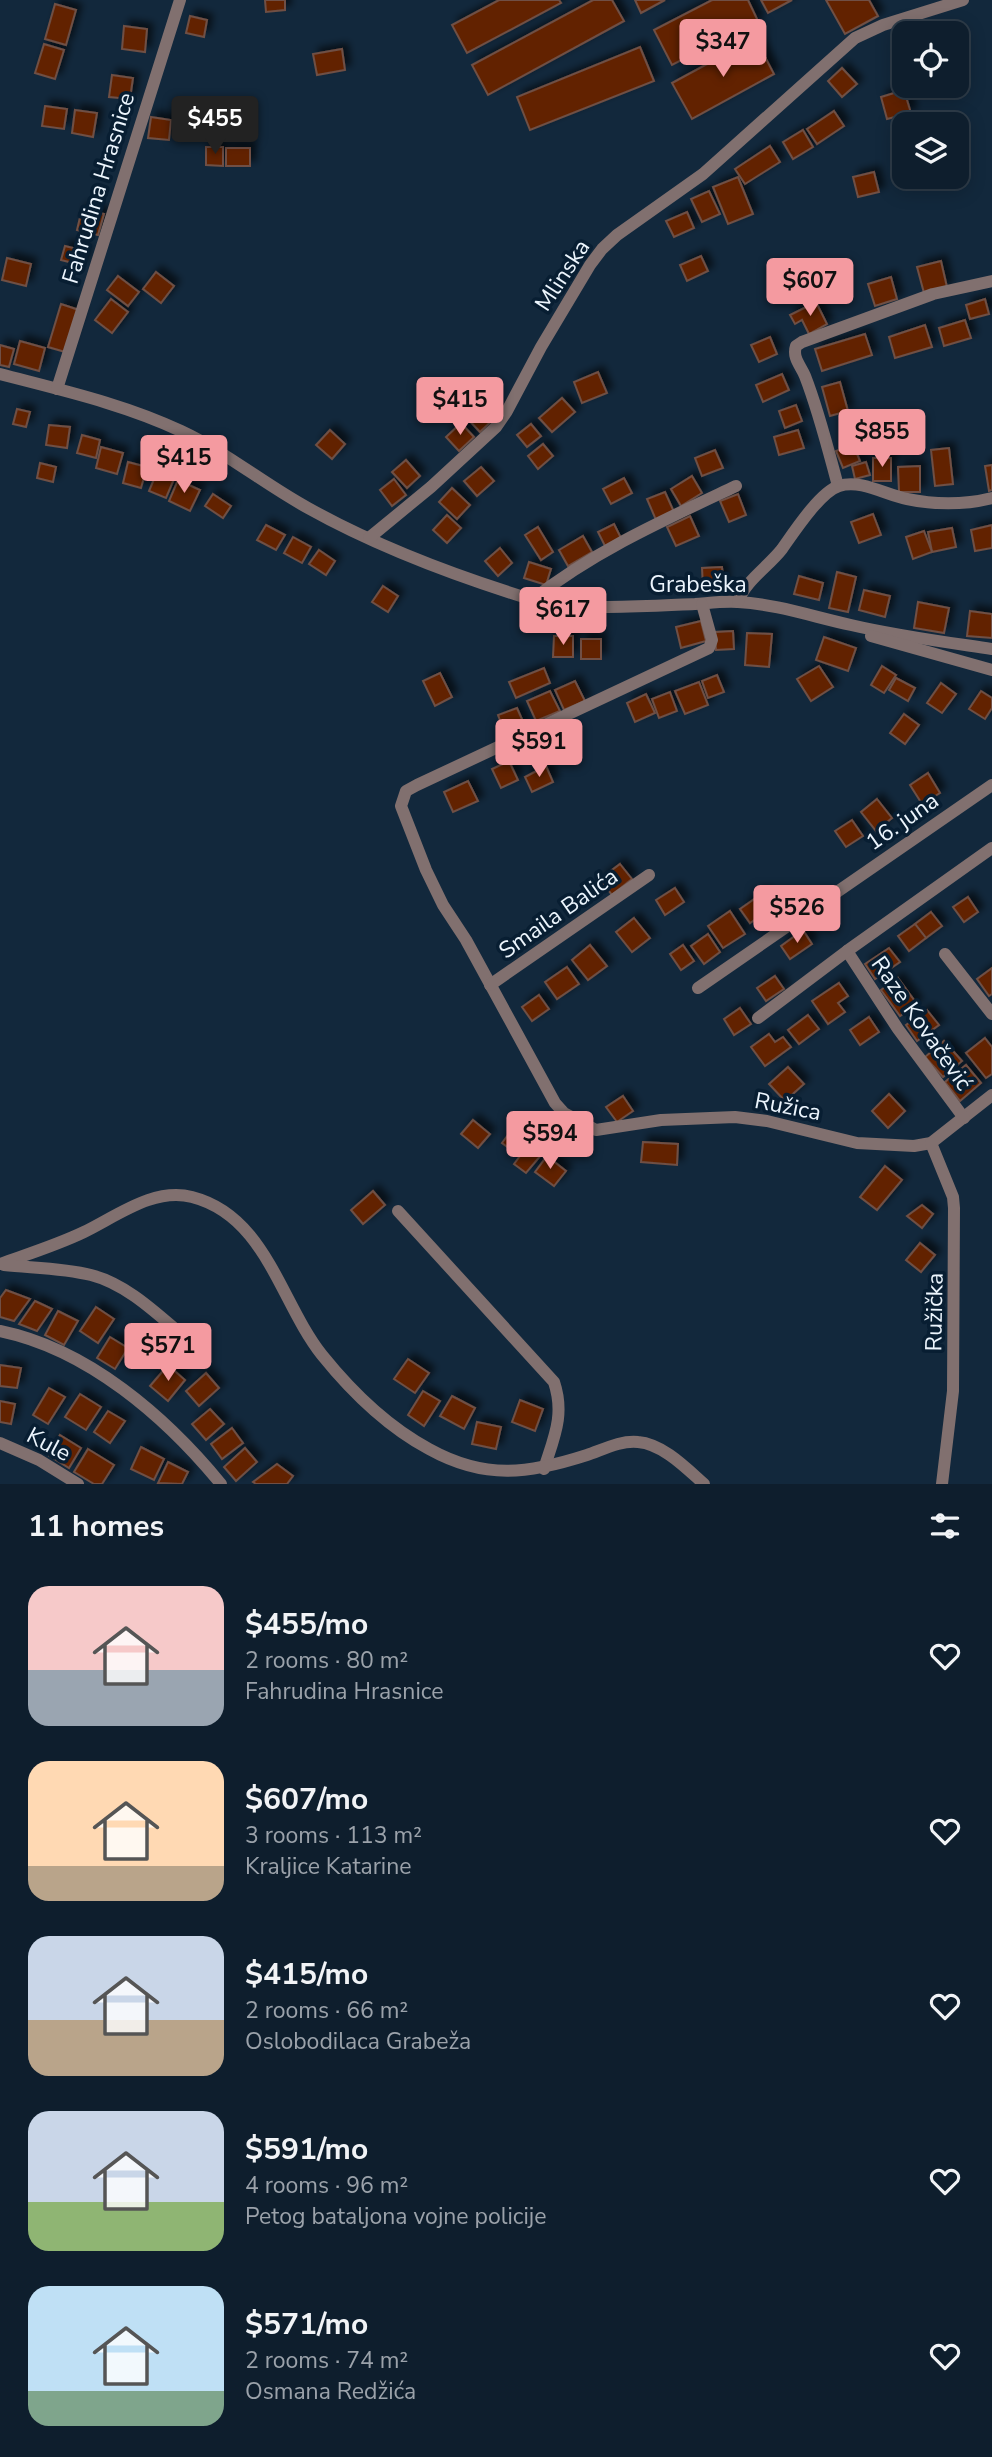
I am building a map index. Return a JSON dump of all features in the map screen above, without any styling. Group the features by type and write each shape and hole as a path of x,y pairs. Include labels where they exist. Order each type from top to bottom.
{"street":[{"name":"Fahrudina Hrasnice","path":"57,389 180,0"},
{"name":"Mlinska","path":"369,538 496,427 512,404 541,347 590,265 617,235 703,174 855,38 883,25 963,0"},
{"path":"838,486 805,375 795,357 796,346 933,294 992,281"},
{"name":"Grabeška","path":"0,374 133,412 181,431 228,456 307,508 369,538 483,584 532,600 568,605 738,602 783,609 853,626 992,649"},
{"path":"738,602 741,592 770,564 808,514 838,486 852,485 928,502 967,504 992,498"},
{"path":"532,600 563,575 615,545 736,486"},
{"path":"491,985 443,905 426,870 401,806 406,791 709,648 712,640 702,604"},
{"path":"853,626 864,635 992,670"},
{"name":"16. juna","path":"698,989 992,785"},
{"path":"758,1018 992,848"},
{"name":"Smaila Balića","path":"491,985 649,875"},
{"name":"Raze Kovačević","path":"847,951 898,1029 964,1118"},
{"path":"945,954 992,1014"},
{"name":"Ružica","path":"491,985 555,1103 564,1114 596,1130 661,1120 736,1117 767,1121 857,1143 914,1146 931,1143"},
{"path":"931,1143 992,1096"},
{"name":"Ružička","path":"931,1143 953,1198 954,1208 953,1391 942,1484"},
{"path":"0,1264 83,1232 152,1199 177,1194 198,1198 224,1212 254,1238 321,1354 355,1392 390,1423 429,1449 486,1470 514,1472 544,1469 619,1445 638,1442 663,1452 704,1484"},
{"path":"398,1212 554,1382 560,1406 558,1426 544,1469"},
{"path":"0,1264 65,1271 106,1280 153,1310 182,1335"},
{"path":"0,1331 47,1346 127,1392 177,1435 221,1484"},
{"name":"Kule","path":"0,1443 39,1460 78,1484"}],"building":[{"path":"265,0 285,0 285,10 266,12"},
{"path":"499,0 559,0 561,3 467,53 452,25"},
{"path":"593,0 612,0 624,21 488,95 472,65"},
{"path":"635,0 665,0 641,13"},
{"path":"712,0 748,0 758,21 672,65 654,30"},
{"path":"761,0 792,0 768,13"},
{"path":"826,0 869,0 878,16 845,34"},
{"path":"55,4 76,10 66,45 45,39"},
{"path":"190,16 207,20 204,37 186,33"},
{"path":"124,26 147,29 145,52 122,49"},
{"path":"755,38 774,74 692,119 672,83"},
{"path":"44,44 64,50 55,79 35,73"},
{"path":"640,47 654,81 530,130 517,97"},
{"path":"342,49 345,70 317,75 313,54"},
{"path":"842,68 857,84 842,97 828,81"},
{"path":"112,75 133,78 130,99 109,97"},
{"path":"892,94 892,98 906,98 911,112 892,112 892,118 887,119 881,97"},
{"path":"45,106 67,109 64,129 42,126"},
{"path":"75,110 97,113 93,137 72,133"},
{"path":"834,111 844,126 817,144 807,129"},
{"path":"151,117 171,120 169,140 148,138"},
{"path":"803,130 813,147 793,159 783,142"},
{"path":"770,146 780,162 745,184 735,169"},
{"path":"206,147 223,147 223,166 206,165"},
{"path":"226,148 250,148 250,166 226,166"},
{"path":"874,172 879,192 858,197 853,177"},
{"path":"738,177 753,214 728,224 713,187"},
{"path":"709,191 720,214 702,222 691,199"},
{"path":"82,209 104,214 98,235 77,230"},
{"path":"687,212 694,228 674,237 666,221"},
{"path":"65,246 85,251 81,265 61,260"},
{"path":"701,256 708,271 687,281 680,265"},
{"path":"7,258 31,264 26,286 2,280"},
{"path":"941,261 947,287 924,293 917,267"},
{"path":"156,272 174,286 161,303 143,289"},
{"path":"118,276 139,292 128,306 107,290"},
{"path":"891,277 897,299 875,306 868,284"},
{"path":"111,299 128,312 112,333 95,320"},
{"path":"985,299 989,314 970,319 966,305"},
{"path":"816,302 827,324 809,334 802,320 795,324 790,315"},
{"path":"61,304 79,310 65,352 48,347"},
{"path":"965,320 971,338 944,346 939,328"},
{"path":"925,325 932,347 895,358 889,337"},
{"path":"865,334 872,355 822,371 815,349"},
{"path":"770,337 777,354 759,362 751,345"},
{"path":"20,341 45,348 39,371 14,364"},
{"path":"0,345 14,349 9,367 0,365"},
{"path":"598,372 607,393 582,403 574,382"},
{"path":"782,374 789,390 763,402 756,385"},
{"path":"840,382 848,411 830,416 822,387"},
{"path":"485,398 500,413 480,432 466,417"},
{"path":"562,398 575,412 552,432 539,418"},
{"path":"796,405 802,421 785,428 779,411"},
{"path":"17,409 30,412 26,427 13,424"},
{"path":"461,423 474,437 459,451 446,437"},
{"path":"531,424 541,436 527,447 517,435"},
{"path":"49,425 70,427 67,448 46,445"},
{"path":"330,430 345,444 332,459 316,445"},
{"path":"798,430 804,448 779,455 774,437"},
{"path":"82,435 100,440 96,458 77,453"},
{"path":"543,444 553,456 538,469 528,456"},
{"path":"853,444 860,461 843,468 836,451"},
{"path":"154,445 167,448 163,463 150,460"},
{"path":"101,447 123,453 117,474 96,468"},
{"path":"949,448 953,484 935,486 931,450"},
{"path":"715,450 723,468 702,476 695,458"},
{"path":"873,458 891,458 891,481 873,481"},
{"path":"406,460 420,476 407,488 392,472"},
{"path":"128,462 147,467 141,488 123,483"},
{"path":"866,462 870,475 855,479 852,466"},
{"path":"40,463 56,467 53,482 37,478"},
{"path":"992,465 992,490 989,491 985,466"},
{"path":"920,466 920,492 899,492 898,467"},
{"path":"481,467 494,481 477,496 464,481"},
{"path":"157,472 174,479 166,498 149,491"},
{"path":"692,476 702,493 681,506 671,489"},
{"path":"624,478 632,493 611,504 603,489"},
{"path":"394,479 406,495 392,506 380,490"},
{"path":"178,480 200,490 190,511 169,501"},
{"path":"452,488 470,505 457,519 439,502"},
{"path":"665,492 674,512 656,520 647,499"},
{"path":"213,494 231,506 223,518 205,506"},
{"path":"738,494 746,515 729,522 720,501"},
{"path":"873,514 881,535 859,543 851,522"},
{"path":"447,515 461,528 447,543 433,530"},
{"path":"690,516 699,536 676,546 667,527"},
{"path":"614,524 622,540 606,548 598,532"},
{"path":"266,525 285,535 276,550 257,540"},
{"path":"992,525 992,548 975,551 971,530"},
{"path":"538,527 553,552 541,560 525,535"},
{"path":"952,528 956,547 932,552 928,532"},
{"path":"924,531 932,552 913,559 906,537"},
{"path":"583,536 592,552 568,566 559,550"},
{"path":"293,537 311,547 302,563 284,553"},
{"path":"500,548 512,563 498,576 485,561"},
{"path":"319,550 335,561 326,575 309,564"},
{"path":"529,562 551,569 546,585 524,578"},
{"path":"722,567 724,587 703,588 702,568"},
{"path":"837,572 856,577 848,612 829,608"},
{"path":"799,576 823,583 819,600 794,594"},
{"path":"383,586 398,596 388,612 372,602"},
{"path":"864,590 890,596 885,617 859,610"},
{"path":"918,602 949,608 944,633 914,628"},
{"path":"970,611 992,614 992,638 967,636"},
{"path":"701,621 706,641 681,648 676,627"},
{"path":"733,631 734,649 716,650 715,632"},
{"path":"747,633 772,634 769,667 745,665"},
{"path":"554,636 573,636 573,657 553,657"},
{"path":"824,637 856,648 848,671 816,660"},
{"path":"581,639 601,639 601,659 581,659"},
{"path":"819,666 833,687 811,701 797,679"},
{"path":"882,666 896,675 884,693 871,685"},
{"path":"544,668 550,683 516,698 509,682"},
{"path":"440,673 452,697 435,706 423,681"},
{"path":"717,675 724,692 708,698 702,681"},
{"path":"896,678 915,688 908,701 889,690"},
{"path":"575,681 585,701 564,710 555,690"},
{"path":"699,682 708,705 685,714 675,691"},
{"path":"941,683 956,694 942,713 927,703"},
{"path":"550,691 560,711 536,721 527,701"},
{"path":"981,691 992,698 992,708 985,719 969,709"},
{"path":"670,692 677,711 659,718 652,699"},
{"path":"646,694 655,713 635,722 627,703"},
{"path":"517,708 525,726 505,734 498,715"},
{"path":"904,714 919,725 905,744 890,733"},
{"path":"509,761 518,780 501,788 492,769"},
{"path":"546,766 553,782 532,792 525,777"},
{"path":"928,773 940,793 922,804 910,785"},
{"path":"468,781 478,801 453,812 444,792"},
{"path":"877,799 892,818 876,831 861,812"},
{"path":"852,820 863,836 846,847 835,831"},
{"path":"620,864 632,879 612,895 600,879"},
{"path":"675,888 684,902 665,915 656,900"},
{"path":"763,893 772,908 750,923 740,909"},
{"path":"968,897 978,912 964,922 953,907"},
{"path":"730,911 745,934 723,948 708,926"},
{"path":"931,912 942,926 926,938 915,924"},
{"path":"634,918 650,938 632,952 616,932"},
{"path":"915,924 926,938 909,951 898,936"},
{"path":"803,930 812,944 790,959 781,946"},
{"path":"708,934 720,952 704,964 691,946"},
{"path":"590,945 607,966 588,980 572,960"},
{"path":"683,945 694,961 681,970 670,954"},
{"path":"889,948 900,962 875,979 865,964"},
{"path":"567,967 579,984 557,999 545,982"},
{"path":"992,968 992,994 989,996 977,979"},
{"path":"775,976 784,989 766,1001 757,988"},
{"path":"898,978 917,1004 900,1016 881,990"},
{"path":"839,983 848,996 838,1003 845,1012 828,1024 812,1001"},
{"path":"539,995 549,1009 532,1021 522,1007"},
{"path":"740,1008 751,1024 734,1035 724,1019"},
{"path":"927,1010 939,1025 917,1041 906,1025"},
{"path":"808,1015 819,1029 799,1044 788,1030"},
{"path":"869,1017 879,1032 860,1045 850,1030"},
{"path":"769,1034 775,1042 783,1037 791,1047 765,1066 751,1047"},
{"path":"985,1038 992,1047 992,1074 986,1078 966,1053"},
{"path":"944,1041 962,1061 943,1077 925,1057"},
{"path":"966,1065 981,1083 960,1101 945,1082"},
{"path":"788,1067 804,1084 785,1101 769,1084"},
{"path":"889,1094 905,1111 888,1128 872,1111"},
{"path":"623,1096 633,1111 617,1122 606,1107"},
{"path":"473,1120 490,1134 478,1148 461,1134"},
{"path":"514,1127 530,1139 518,1155 502,1143"},
{"path":"643,1142 678,1144 677,1165 641,1162"},
{"path":"529,1144 542,1154 526,1173 514,1164"},
{"path":"547,1156 566,1171 554,1186 535,1172"},
{"path":"885,1166 902,1180 877,1210 860,1197"},
{"path":"373,1191 385,1205 363,1224 351,1210"},
{"path":"922,1205 933,1214 922,1228 907,1216"},
{"path":"920,1243 935,1255 921,1272 906,1260"},
{"path":"6,1290 30,1299 14,1321 0,1317 0,1298"},
{"path":"35,1301 52,1309 37,1331 19,1324"},
{"path":"96,1307 114,1319 98,1343 80,1331"},
{"path":"58,1311 78,1321 64,1345 45,1335"},
{"path":"110,1337 128,1348 115,1369 97,1358"},
{"path":"153,1337 171,1348 159,1368 136,1354"},
{"path":"408,1359 429,1373 415,1393 394,1379"},
{"path":"0,1365 21,1368 17,1388 0,1386"},
{"path":"168,1365 185,1380 168,1401 150,1386"},
{"path":"206,1373 219,1388 199,1406 186,1391"},
{"path":"49,1388 65,1397 48,1424 33,1415"},
{"path":"423,1391 440,1401 424,1426 408,1415"},
{"path":"80,1394 101,1407 86,1430 65,1417"},
{"path":"452,1396 475,1408 464,1429 440,1416"},
{"path":"520,1400 543,1409 535,1431 512,1422"},
{"path":"0,1401 15,1404 11,1424 0,1422"},
{"path":"210,1409 224,1424 206,1440 192,1424"},
{"path":"108,1411 125,1421 110,1443 94,1432"},
{"path":"477,1422 501,1427 496,1449 472,1444"},
{"path":"232,1428 243,1443 222,1459 211,1444"},
{"path":"60,1435 81,1448 69,1468 48,1455"},
{"path":"141,1447 164,1459 154,1480 131,1469"},
{"path":"245,1448 257,1462 236,1481 224,1467"},
{"path":"88,1449 114,1465 102,1484 94,1484 74,1472"},
{"path":"168,1462 188,1472 182,1484 158,1483"},
{"path":"277,1464 293,1476 287,1484 253,1482"}]}
